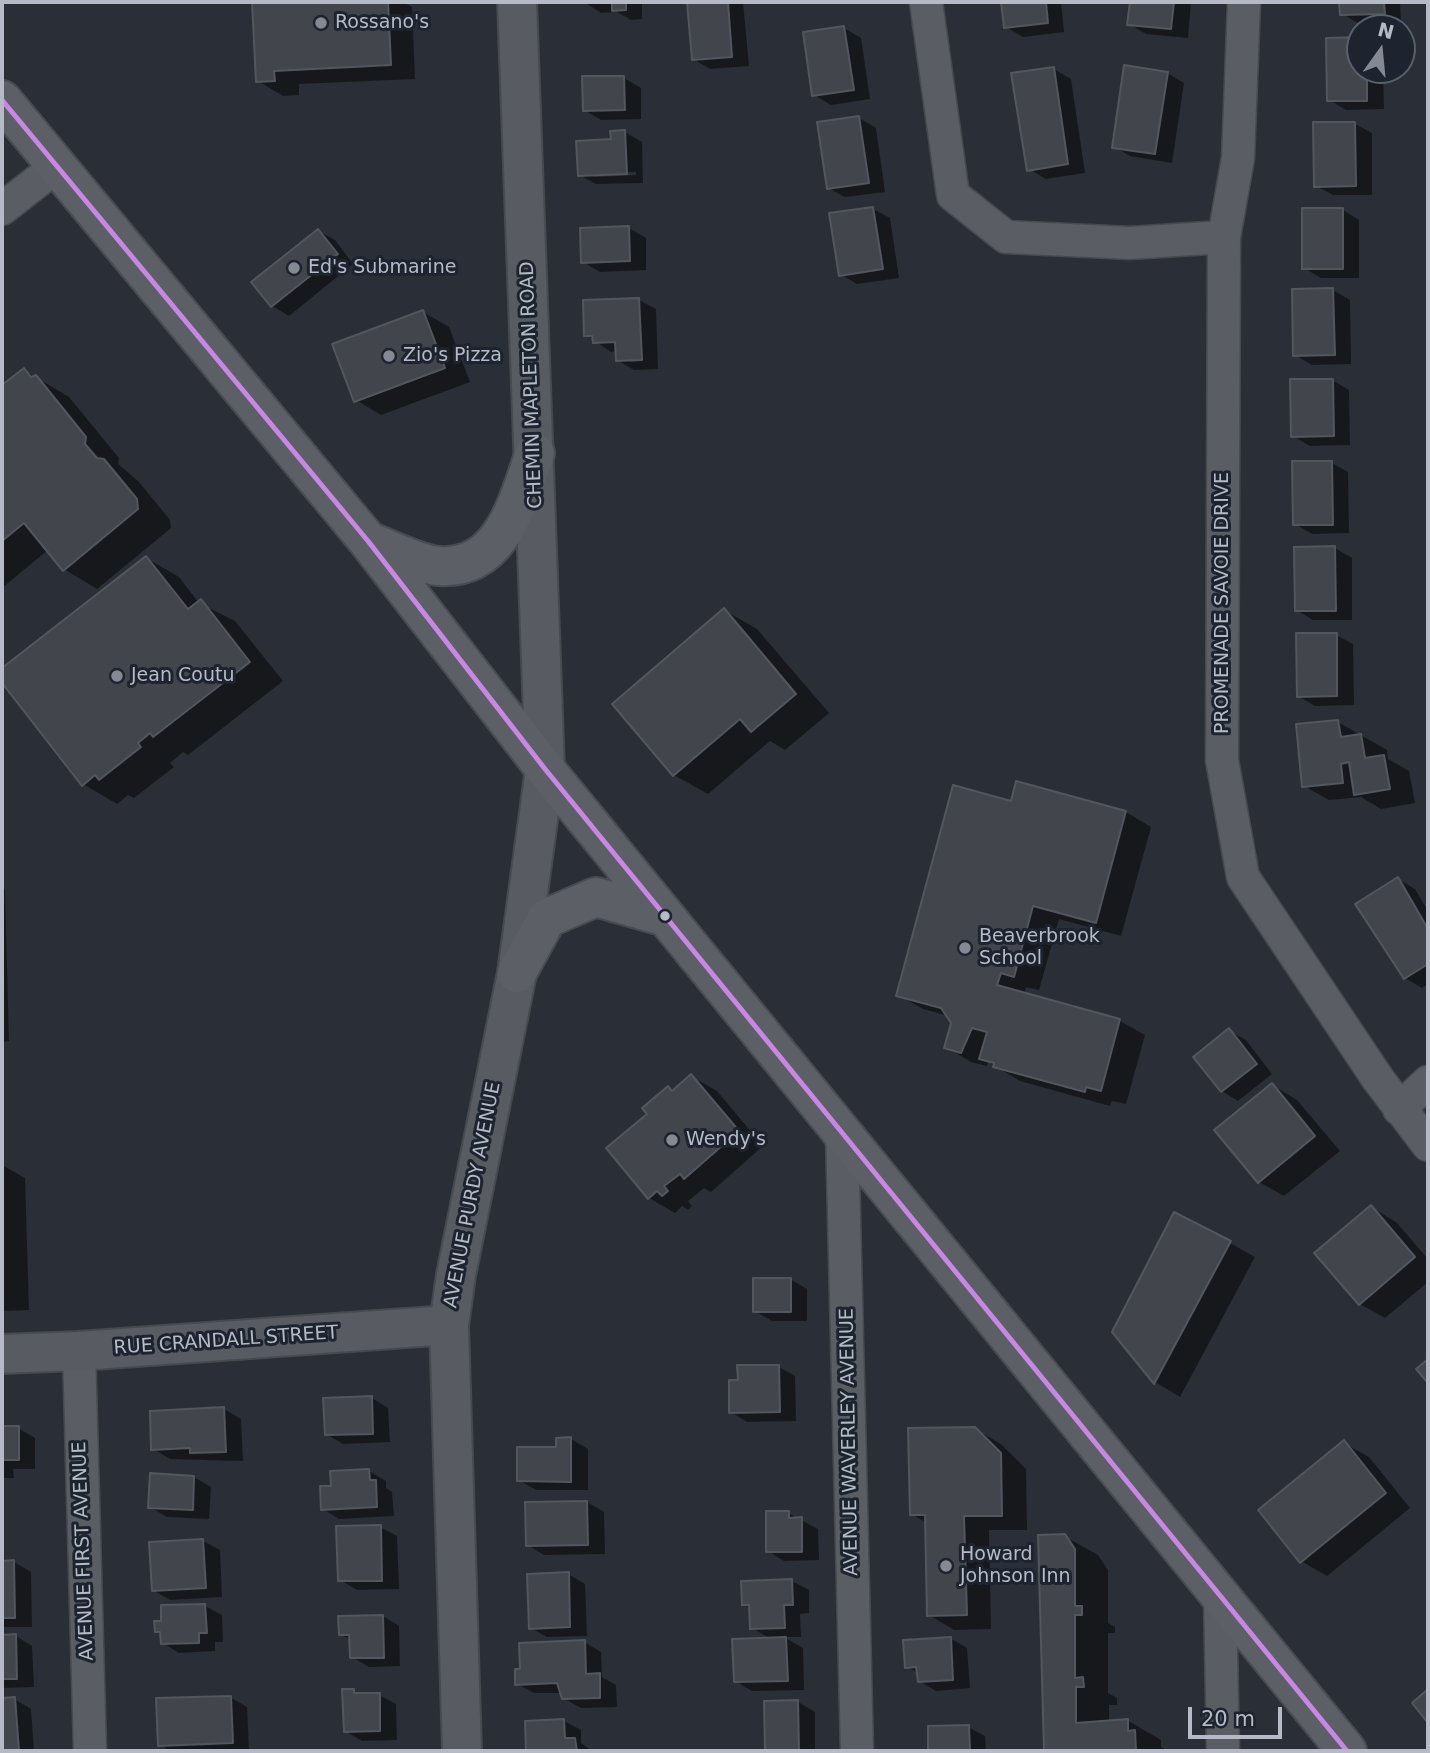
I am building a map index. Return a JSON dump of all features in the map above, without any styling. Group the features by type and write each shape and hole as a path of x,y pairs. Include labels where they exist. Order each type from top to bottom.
{"main road":[{"path":"2,100 368,541 545,769 1347,1751"},
{"path":"368,541 439,566 477,559 505,533 535,453"},
{"path":"517,973 547,918 596,897 666,917"}],"street":[{"name":"CHEMIN MAPLETON ROAD","path":"517,2 545,769"},
{"path":"926,2 953,195 1006,237 1130,243 1224,237"},
{"name":"PROMENADE SAVOIE DRIVE","path":"1244,2 1238,158 1224,237 1223,760 1242,877 1399,1109 1428,1145"},
{"path":"2,209 57,166"},
{"name":"AVENUE PURDY AVENUE","path":"462,1751 449,1325 456,1275 517,973 545,769"},
{"path":"1399,1109 1428,1082"},
{"name":"AVENUE WAVERLEY AVENUE","path":"842,1133 857,1751"},
{"name":"RUE CRANDALL STREET","path":"2,1354 449,1325"},
{"name":"AVENUE FIRST AVENUE","path":"79,1351 90,1751"},
{"path":"1220,1597 1223,1751"}],"building":[{"name":"Rossano's","path":"252,2 388,2 391,65 274,71 275,81 256,82"},
{"path":"582,2 626,2 626,10 612,11 612,3"},
{"path":"687,2 728,2 732,57 692,60"},
{"path":"1001,2 1046,2 1048,23 1004,28"},
{"path":"1130,2 1174,2 1171,29 1127,25"},
{"path":"1339,2 1384,2 1385,14 1340,15"},
{"path":"844,26 854,90 812,96 803,32"},
{"path":"1346,37 1346,84 1367,84 1367,101 1327,101 1326,38"},
{"path":"1124,65 1168,72 1155,154 1112,148"},
{"path":"1054,67 1068,164 1027,171 1011,73"},
{"path":"582,76 624,76 625,110 583,111"},
{"path":"859,116 869,183 827,189 817,122"},
{"path":"1313,122 1355,122 1356,186 1314,187"},
{"path":"625,130 627,174 578,176 576,141 611,139 610,131"},
{"path":"873,207 883,269 839,276 829,213"},
{"path":"1302,208 1343,208 1343,269 1302,269"},
{"path":"629,226 630,261 581,263 580,228"},
{"name":"Ed's Submarine","path":"318,229 338,254 271,307 251,282"},
{"path":"1333,288 1335,355 1293,356 1292,289"},
{"path":"639,298 642,360 616,361 615,342 593,343 592,336 584,336 583,300"},
{"name":"Zio's Pizza","path":"423,310 445,368 354,402 332,344"},
{"path":"24,368 31,377 36,375 86,437 85,444 97,458 104,459 137,499 138,509 63,571 24,523 2,541 2,385"},
{"path":"1290,379 1333,379 1334,436 1291,437"},
{"path":"1292,461 1332,461 1333,525 1293,525"},
{"path":"1335,546 1336,611 1295,611 1294,547"},
{"name":"Jean Coutu","path":"146,556 188,609 201,599 250,662 153,737 150,733 138,743 141,747 99,780 95,775 82,786 2,683 2,668"},
{"path":"724,608 796,694 751,732 740,719 673,776 612,704"},
{"path":"1296,633 1337,633 1337,696 1297,697"},
{"path":"1338,720 1341,737 1361,734 1365,758 1384,755 1390,789 1354,795 1349,762 1341,764 1343,783 1302,787 1296,724"},
{"name":"Beaverbrook School","path":"1016,781 1126,811 1096,923 1033,906 1014,977 1001,973 997,985 1120,1019 1101,1091 1086,1087 1085,1092 993,1067 994,1063 979,1059 987,1032 972,1028 961,1053 944,1048 951,1023 941,1008 896,996 953,785 1011,801"},
{"path":"1398,877 1428,929 1428,964 1404,979 1355,904"},
{"path":"1229,1028 1257,1064 1221,1092 1193,1057"},
{"name":"Wendy's","path":"691,1074 739,1131 684,1179 680,1174 664,1186 668,1191 662,1196 657,1191 648,1199 606,1148 647,1114 642,1108 668,1086 672,1091"},
{"path":"1272,1083 1315,1136 1258,1183 1214,1130"},
{"path":"1371,1205 1415,1257 1359,1305 1314,1253"},
{"path":"1174,1212 1231,1241 1154,1384 1112,1332"},
{"path":"753,1278 791,1278 791,1312 753,1312"},
{"path":"1428,1359 1428,1383 1416,1369"},
{"path":"737,1365 779,1365 780,1412 729,1413 729,1380 738,1380"},
{"path":"372,1396 373,1434 325,1435 323,1398"},
{"path":"224,1407 226,1452 190,1453 190,1448 151,1450 150,1411"},
{"path":"2,1426 19,1426 19,1460 2,1460"},
{"name":"Howard Johnson Inn","path":"975,1427 1001,1453 1002,1516 964,1516 967,1615 927,1616 925,1515 910,1515 908,1428"},
{"path":"571,1437 571,1482 517,1481 517,1447 556,1447 556,1438"},
{"path":"1344,1440 1386,1493 1300,1563 1258,1510"},
{"path":"369,1469 370,1480 376,1480 377,1507 321,1510 320,1486 331,1486 330,1471"},
{"path":"150,1473 194,1476 193,1510 148,1508"},
{"path":"587,1501 588,1545 526,1546 525,1502"},
{"path":"766,1511 789,1511 789,1518 802,1517 802,1552 766,1552"},
{"path":"381,1525 382,1581 338,1581 336,1526"},
{"name":"Howard Johnson Inn","path":"1065,1534 1075,1549 1075,1606 1082,1606 1082,1615 1075,1615 1075,1678 1083,1677 1084,1687 1076,1687 1076,1723 1128,1719 1128,1731 1135,1730 1136,1751 1044,1751 1038,1535"},
{"path":"203,1539 206,1588 152,1591 149,1542"},
{"path":"14,1560 15,1618 2,1618 2,1561"},
{"path":"569,1572 570,1627 529,1629 527,1574"},
{"path":"792,1579 793,1605 784,1605 785,1628 750,1629 749,1605 742,1605 741,1581"},
{"path":"205,1604 207,1633 199,1633 199,1643 161,1644 160,1632 155,1632 154,1621 161,1621 161,1605"},
{"path":"383,1615 384,1658 350,1658 349,1635 339,1635 338,1616"},
{"path":"16,1634 17,1679 2,1679 2,1635"},
{"path":"786,1637 788,1681 734,1682 732,1639"},
{"path":"951,1637 953,1680 918,1682 916,1667 905,1668 903,1640"},
{"path":"585,1640 586,1674 600,1673 600,1698 562,1699 557,1683 515,1685 515,1669 520,1669 519,1643"},
{"path":"342,1689 354,1689 354,1693 380,1693 380,1731 344,1732"},
{"path":"1428,1689 1428,1723 1412,1703"},
{"path":"231,1696 233,1743 158,1746 156,1698"},
{"path":"15,1697 19,1751 2,1751 2,1698"},
{"path":"798,1700 799,1751 765,1751 764,1701"},
{"path":"564,1719 565,1738 575,1738 577,1751 526,1751 525,1721"},
{"path":"969,1725 970,1751 928,1751 928,1726"}],"transit line":[{"path":"2,100 368,541 545,769 1347,1751"}],"place":[{"name":"Rossano's","path":"321,23"},
{"name":"Ed's Submarine","path":"294,268"},
{"name":"Zio's Pizza","path":"389,356"},
{"name":"Jean Coutu","path":"117,676"},
{"name":"Beaverbrook School","path":"965,948"},
{"name":"Wendy's","path":"672,1140"},
{"name":"Howard Johnson Inn","path":"946,1566"}]}
